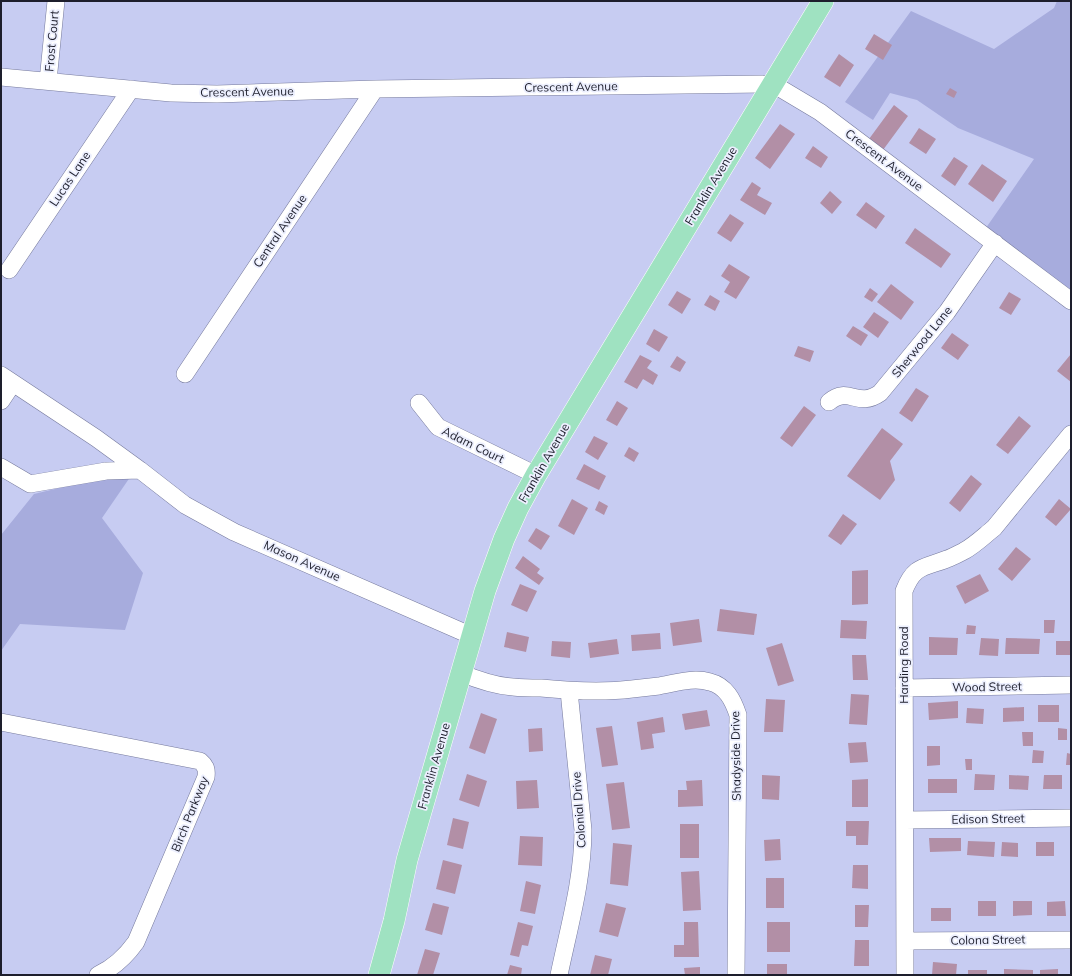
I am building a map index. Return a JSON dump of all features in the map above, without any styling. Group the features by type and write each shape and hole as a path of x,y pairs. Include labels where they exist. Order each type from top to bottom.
{"main road":[{"name":"Franklin Avenue","path":"379,975 394,922 407,860 489,577 518,508 536,475 823,1"}],"street":[{"name":"Frost Court","path":"48,82 56,1"},
{"name":"Crescent Avenue","path":"1,77 171,93 217,94 374,89 773,84 820,112 1071,301"},
{"name":"Lucas Lane","path":"9,270 131,89"},
{"name":"Central Avenue","path":"185,374 374,89"},
{"name":"Sherwood Lane","path":"829,402 841,395 848,395 867,400 874,398 880,393 947,312 995,244"},
{"path":"1,401 7,379"},
{"name":"Mason Avenue","path":"7,379 96,438 185,505 234,532 472,636"},
{"name":"Adam Court","path":"419,403 438,427 536,475"},
{"name":"Harding Road","path":"905,975 903,596 908,580 922,567 947,559 966,550 994,528 1071,434"},
{"path":"1,467 30,484 106,471 140,470"},
{"name":"Shadyside Drive","path":"461,673 478,680 497,685 568,691 622,690 659,686 691,680 712,682 722,688 734,704 738,715 736,975"},
{"name":"Wood Street","path":"904,688 1071,685"},
{"name":"Colonial Drive","path":"559,975 580,877 583,852 568,691"},
{"name":"Birch Parkway","path":"1,722 200,762 204,765 207,771 206,777 136,942 118,963 98,975"},
{"name":"Edison Street","path":"905,820 1071,818"},
{"name":"Colona Street","path":"905,941 1071,940"}],"shaded area":[{"path":"1057,1 1071,1 1071,304 981,235 1034,159 958,128 917,100 890,93 873,120 845,102 911,11 994,49 1054,8"},
{"path":"135,470 102,518 143,573 125,630 20,624 1,651 1,535 34,494"}],"building":[{"path":"874,34 892,45 883,60 865,49"},
{"path":"839,54 854,65 840,87 824,77"},
{"path":"950,88 957,92 954,98 946,94"},
{"path":"894,105 908,116 883,150 869,139"},
{"path":"780,124 795,134 770,169 755,158"},
{"path":"919,128 936,139 926,154 909,143"},
{"path":"813,146 828,157 821,168 805,158"},
{"path":"954,157 968,166 955,186 941,176"},
{"path":"982,164 1007,181 993,202 968,184"},
{"path":"752,182 761,188 757,195 772,203 765,215 740,200"},
{"path":"830,191 842,202 832,214 820,203"},
{"path":"866,202 885,216 876,229 856,215"},
{"path":"730,214 744,223 731,242 717,233"},
{"path":"915,228 951,254 941,268 905,243"},
{"path":"729,264 750,277 736,299 724,292 730,282 721,276"},
{"path":"891,284 914,302 901,320 877,302"},
{"path":"870,288 878,294 872,302 864,297"},
{"path":"677,291 691,299 682,314 668,305"},
{"path":"1009,292 1021,299 1011,315 999,308"},
{"path":"710,295 720,301 715,311 704,305"},
{"path":"874,312 889,322 878,338 863,327"},
{"path":"853,326 868,335 861,346 846,336"},
{"path":"654,329 668,337 659,352 646,344"},
{"path":"952,333 969,345 958,360 941,348"},
{"path":"798,346 814,351 810,362 794,356"},
{"path":"1071,354 1071,382 1057,371"},
{"path":"640,355 652,361 647,368 658,375 653,385 643,379 637,389 624,382"},
{"path":"677,356 686,362 680,372 670,367"},
{"path":"916,388 929,396 912,422 899,413"},
{"path":"617,401 628,408 617,426 606,420"},
{"path":"804,406 816,415 792,447 780,438"},
{"path":"1019,416 1031,426 1008,454 996,445"},
{"path":"882,428 903,444 890,461 895,480 880,500 847,476"},
{"path":"594,436 608,443 598,460 585,452"},
{"path":"629,447 639,453 634,462 624,456"},
{"path":"584,464 606,476 599,490 576,479"},
{"path":"971,475 982,484 960,512 949,503"},
{"path":"572,499 588,508 574,535 558,526"},
{"path":"1059,499 1071,509 1056,526 1045,517"},
{"path":"599,501 608,506 604,515 595,510"},
{"path":"843,514 857,524 841,545 828,536"},
{"path":"536,528 550,536 541,550 528,541"},
{"path":"1016,547 1031,559 1012,581 998,569"},
{"path":"523,556 540,569 537,573 544,578 539,585 515,568"},
{"path":"868,570 868,604 852,605 852,571"},
{"path":"980,574 989,591 965,604 956,586"},
{"path":"520,584 537,591 527,612 511,605"},
{"path":"720,609 757,614 754,635 717,631"},
{"path":"699,619 702,642 673,646 670,623"},
{"path":"841,620 867,621 866,639 840,638"},
{"path":"1044,620 1055,620 1054,633 1044,633"},
{"path":"967,625 976,626 975,634 966,634"},
{"path":"507,632 529,637 526,652 504,647"},
{"path":"660,633 661,649 632,651 631,635"},
{"path":"929,637 958,638 957,655 929,655"},
{"path":"981,638 999,639 998,656 979,655"},
{"path":"1006,638 1040,639 1039,654 1005,654"},
{"path":"617,639 619,654 590,658 588,643"},
{"path":"552,641 571,642 570,658 551,656"},
{"path":"1056,641 1071,641 1071,655 1056,655"},
{"path":"782,643 794,681 778,686 766,648"},
{"path":"852,655 866,655 868,680 853,680"},
{"path":"851,694 869,695 867,725 849,724"},
{"path":"766,699 785,700 783,732 764,732"},
{"path":"958,701 958,718 929,720 928,703"},
{"path":"1038,705 1059,705 1059,722 1038,722"},
{"path":"1024,707 1024,721 1003,722 1003,708"},
{"path":"967,708 984,709 983,724 966,723"},
{"path":"707,710 710,726 685,730 682,714"},
{"path":"481,713 497,719 485,754 469,748"},
{"path":"663,717 665,732 652,734 654,748 641,750 637,722"},
{"path":"612,726 618,765 602,767 596,728"},
{"path":"542,728 543,751 529,752 528,729"},
{"path":"1058,728 1067,729 1067,740 1058,740"},
{"path":"1022,732 1033,732 1033,746 1023,746"},
{"path":"866,742 868,762 850,763 848,743"},
{"path":"927,746 940,746 940,765 927,766"},
{"path":"1033,750 1044,751 1043,763 1032,763"},
{"path":"1067,753 1071,754 1071,765 1066,765"},
{"path":"965,759 972,759 972,770 966,770"},
{"path":"467,774 487,781 479,807 459,800"},
{"path":"975,774 995,775 994,790 974,790"},
{"path":"762,775 780,776 779,800 762,799"},
{"path":"1009,775 1029,776 1028,790 1009,789"},
{"path":"1044,775 1062,775 1062,789 1043,789"},
{"path":"868,779 868,807 852,807 852,780"},
{"path":"928,779 957,779 957,793 928,793"},
{"path":"537,780 539,808 517,809 516,781"},
{"path":"702,780 703,806 678,807 678,790 687,790 686,781"},
{"path":"624,782 630,828 612,830 606,784"},
{"path":"453,818 469,822 463,849 447,845"},
{"path":"846,821 869,821 868,845 856,845 856,836 846,836"},
{"path":"680,824 699,824 699,858 680,858"},
{"path":"520,836 543,837 542,866 518,865"},
{"path":"929,838 961,838 961,851 930,852"},
{"path":"780,839 781,860 765,861 764,840"},
{"path":"968,841 995,842 994,857 967,855"},
{"path":"1002,842 1018,843 1018,857 1001,856"},
{"path":"1036,842 1054,842 1054,856 1036,856"},
{"path":"613,843 632,845 628,886 610,884"},
{"path":"443,860 462,865 455,894 436,889"},
{"path":"853,865 868,865 868,889 852,888"},
{"path":"699,871 701,910 683,911 681,872"},
{"path":"766,878 784,878 784,908 766,908"},
{"path":"526,881 541,885 535,914 520,911"},
{"path":"978,901 996,901 996,916 978,916"},
{"path":"1013,901 1032,901 1032,915 1013,916"},
{"path":"1065,901 1066,916 1047,916 1047,902"},
{"path":"433,903 449,907 442,935 425,930"},
{"path":"606,903 626,908 618,937 599,932"},
{"path":"855,905 869,905 868,927 855,927"},
{"path":"931,908 951,908 951,921 931,921"},
{"path":"518,922 533,926 528,946 522,945 519,957 510,955"},
{"path":"684,922 698,922 699,957 674,957 674,945 684,945"},
{"path":"767,922 790,922 790,952 767,952"},
{"path":"855,940 869,940 869,966 854,966"},
{"path":"425,949 440,953 433,975 417,975"},
{"path":"595,955 612,959 608,975 590,975"},
{"path":"933,962 957,964 956,975 932,975"},
{"path":"767,964 787,964 787,975 767,975"},
{"path":"510,965 522,968 521,975 507,975"},
{"path":"700,967 700,975 685,975 684,968"},
{"path":"1004,969 1033,970 1033,975 1004,975"},
{"path":"1058,969 1058,975 1040,975 1040,970"},
{"path":"968,970 987,970 987,975 968,975"}]}
